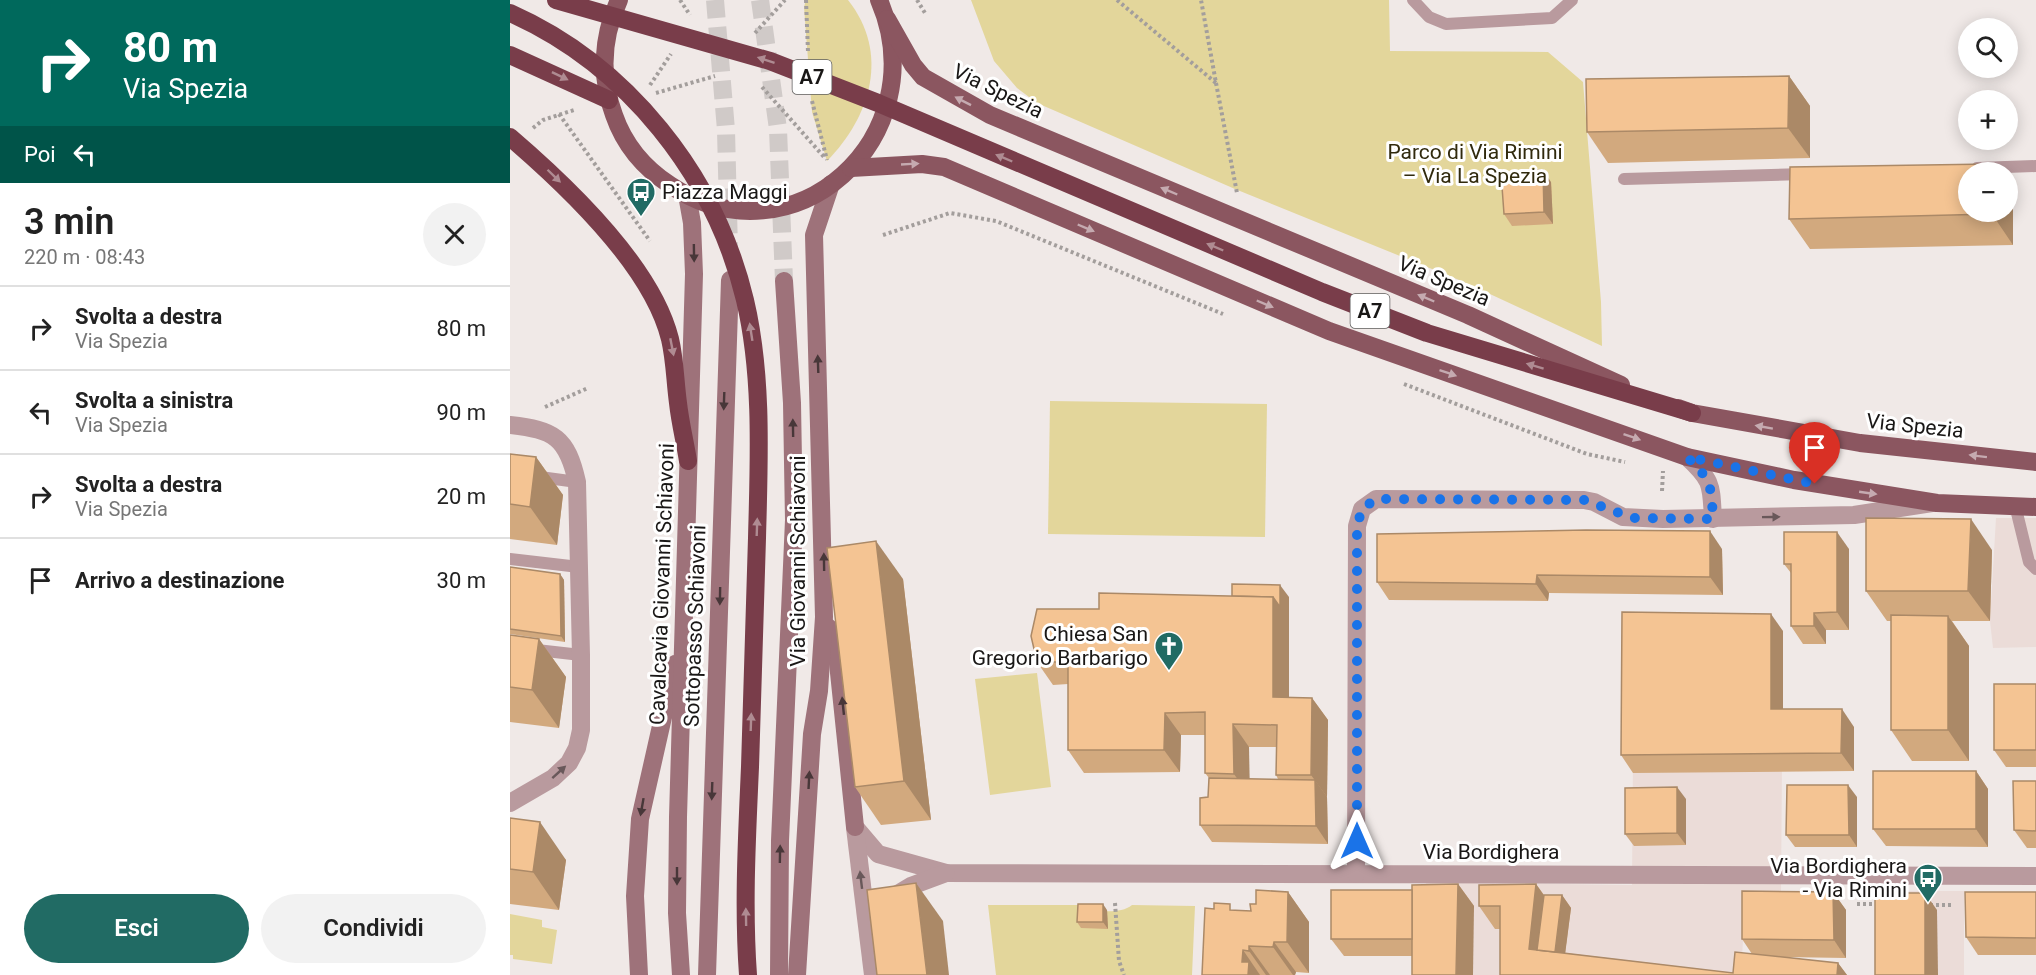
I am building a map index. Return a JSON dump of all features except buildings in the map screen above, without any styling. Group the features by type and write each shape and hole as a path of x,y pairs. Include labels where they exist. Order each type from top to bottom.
{"highway":[{"name":"A7","path":"556,0 770,61 878,103 1058,181 1426,333 1692,413"},
{"path":"510,13 563,40 596,64 630,94 660,128 689,170 714,213 734,262 744,299 754,362 758,496 747,836 748,975"},
{"path":"510,54 609,100"},
{"path":"510,137 590,213 651,293 670,339 688,461"}],"main road":[{"path":"619,0 612,18 605,53 609,100 617,123 636,154 661,180 687,195 727,208 754,210 790,204 831,184 852,168 873,139 890,98 894,52 887,19 879,0"},
{"name":"Via Spezia","path":"887,19 913,65 923,77 990,115 1468,315 1611,381 1692,413 1860,443 2036,462"},
{"path":"852,168 922,164 944,167 1329,331 1687,457 1805,482 1936,503 2036,507"},
{"name":"Via Giovanni Schiavoni","path":"797,975 812,734 819,691 824,617 814,235 831,184"},
{"name":"Cavalcavia Giovanni Schiavoni","path":"681,975 677,913 678,818 694,248 687,195"},
{"name":"Sottopasso Schiavoni","path":"707,975 730,279"},
{"path":"779,975 780,841 794,520 792,403 784,281"},
{"path":"824,617 832,637 838,663 855,827"},
{"path":"639,975 635,896 640,819 684,627"}],"street":[{"path":"510,425 539,428 554,435 567,448 577,482 581,655 580,730 577,748 569,764 553,778 510,803"},
{"path":"1687,457 1706,475 1711,489 1713,519"},
{"path":"1356,874 1357,526 1362,509 1376,499 1584,500 1633,518 1713,519 1854,515 1936,503"},
{"path":"855,827 873,975"},
{"name":"Via Bordighera","path":"855,827 878,854 946,873 2036,876"},
{"name":"Via Bordighera","path":"868,934 883,904 911,886 946,873"}],"lane":[{"path":"1413,0 1429,17 1446,24 1552,18 1572,0"},
{"path":"2018,167 2036,166"},
{"path":"1624,179 1812,173"},
{"path":"510,473 577,482"},
{"path":"2015,505 2029,562 2036,569"},
{"path":"510,559 579,567"},
{"path":"510,647 581,655"}],"path":[{"path":"680,0 692,18"},
{"path":"750,38 785,0"},
{"path":"917,0 925,13"},
{"path":"1117,0 1216,83"},
{"path":"1201,0 1237,193"},
{"path":"647,89 672,53"},
{"path":"651,95 715,76"},
{"path":"762,87 827,161"},
{"path":"533,128 543,120 580,109"},
{"path":"560,114 650,241"},
{"path":"539,428 542,409 588,388"},
{"path":"1115,903 1119,961 1124,975"},
{"path":"1857,904 1880,904"},
{"path":"1928,904 1951,905"}],"shaded area":[{"path":"1996,518 2036,518 2036,647 1993,648 1990,621"},
{"path":"1634,630 1783,631 1781,892 1746,892 1741,973 1767,975 1427,975 1426,882 1632,885"},
{"path":"1879,891 1964,891 1964,975 1878,975"}],"green space":[{"name":"Piazza Maggi","path":"806,0 848,0 861,20 869,41 870,84 864,104 855,124 827,161 812,112 804,7"},
{"name":"Parco di Via Rimini – Via La Spezia","path":"971,0 1389,0 1390,51 1548,52 1583,82 1601,302 1602,346 1464,282 1235,189 1037,103 1017,88 994,61"},
{"path":"1050,401 1267,404 1265,537 1048,534"},
{"path":"1037,673 1051,787 990,795 975,679"},
{"path":"988,905 1078,905 1082,910 1108,911 1121,910 1132,905 1195,906 1192,975 996,975"},
{"path":"510,914 542,920 542,927 557,930 552,964 513,959 513,955 510,955"}],"tunnel":[{"path":"715,0 726,130 729,250"},
{"path":"760,0 778,129 784,281"}],"place":[{"name":"Piazza Maggi","path":"641,218"},
{"name":"Chiesa San Gregorio Barbarigo","path":"1169,672"},
{"name":"Via Bordighera - Via Rimini","path":"1928,904"}],"route":[{"path":"1357,841 1357,526 1362,509 1376,499 1584,500 1594,502 1623,517 1713,519 1711,489 1706,475 1687,457 1815,484"}]}
